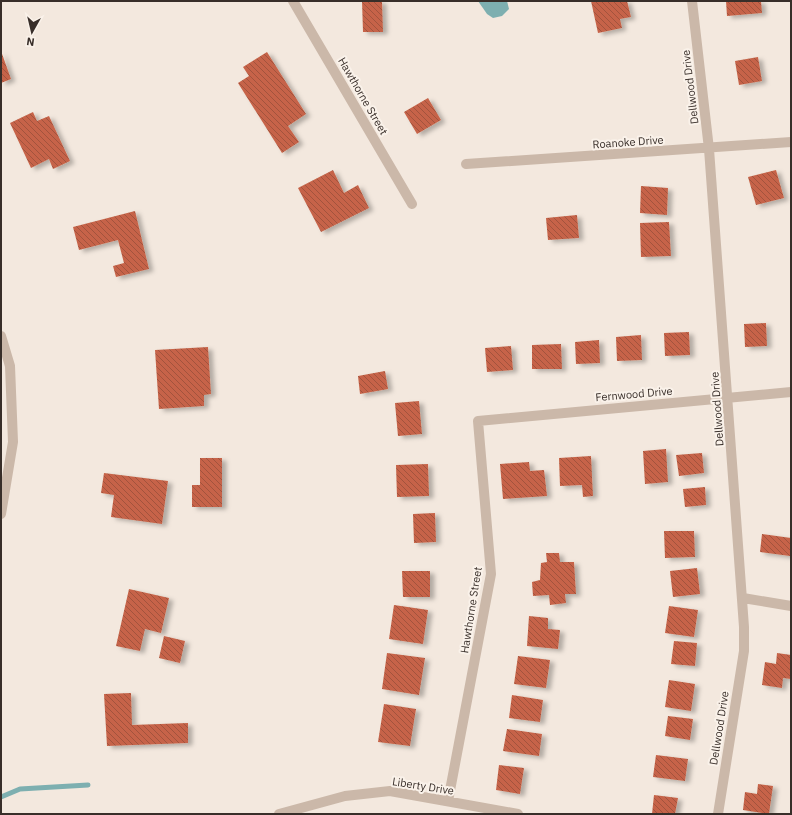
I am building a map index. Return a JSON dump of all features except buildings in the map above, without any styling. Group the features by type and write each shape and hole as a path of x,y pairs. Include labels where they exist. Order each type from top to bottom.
{"street":[{"name":"Hawthorne Street","path":"293,1 412,204"},
{"name":"Dellwood Drive","path":"692,1 709,149 742,598 744,651 718,814"},
{"name":"Roanoke Drive","path":"466,164 709,149 791,142"},
{"path":"1,336 10,366 13,442 1,514"},
{"name":"Fernwood Drive","path":"478,421 791,392"},
{"name":"Hawthorne Street","path":"448,801 491,574 478,421"},
{"path":"742,598 791,606"},
{"name":"Liberty Drive","path":"279,814 345,796 390,791 518,814"}],"water":[{"path":"478,1 507,1 509,9 502,16 493,18 487,14"}],"waterway":[{"path":"1,797 20,789 88,785"}]}
